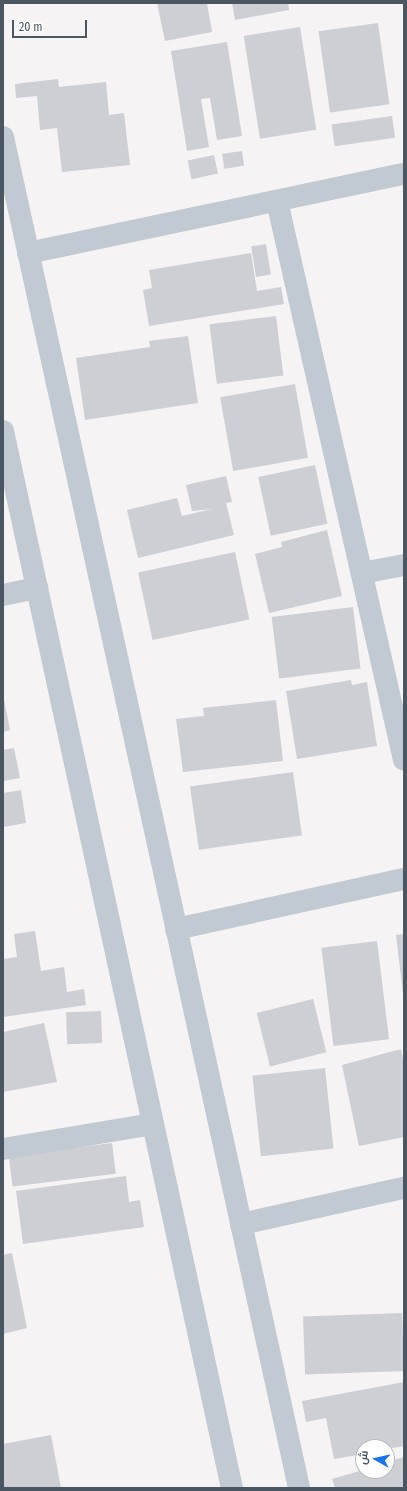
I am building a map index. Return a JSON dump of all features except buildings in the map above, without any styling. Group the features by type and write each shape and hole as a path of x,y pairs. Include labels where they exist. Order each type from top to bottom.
{"street":[{"path":"3,137 299,1488"},
{"path":"28,253 404,174"},
{"path":"277,201 404,760"},
{"path":"3,431 232,1488"},
{"path":"362,573 404,565"},
{"path":"3,595 36,588"},
{"path":"176,929 404,879"},
{"path":"3,1149 152,1124"},
{"path":"241,1224 404,1188"}]}
